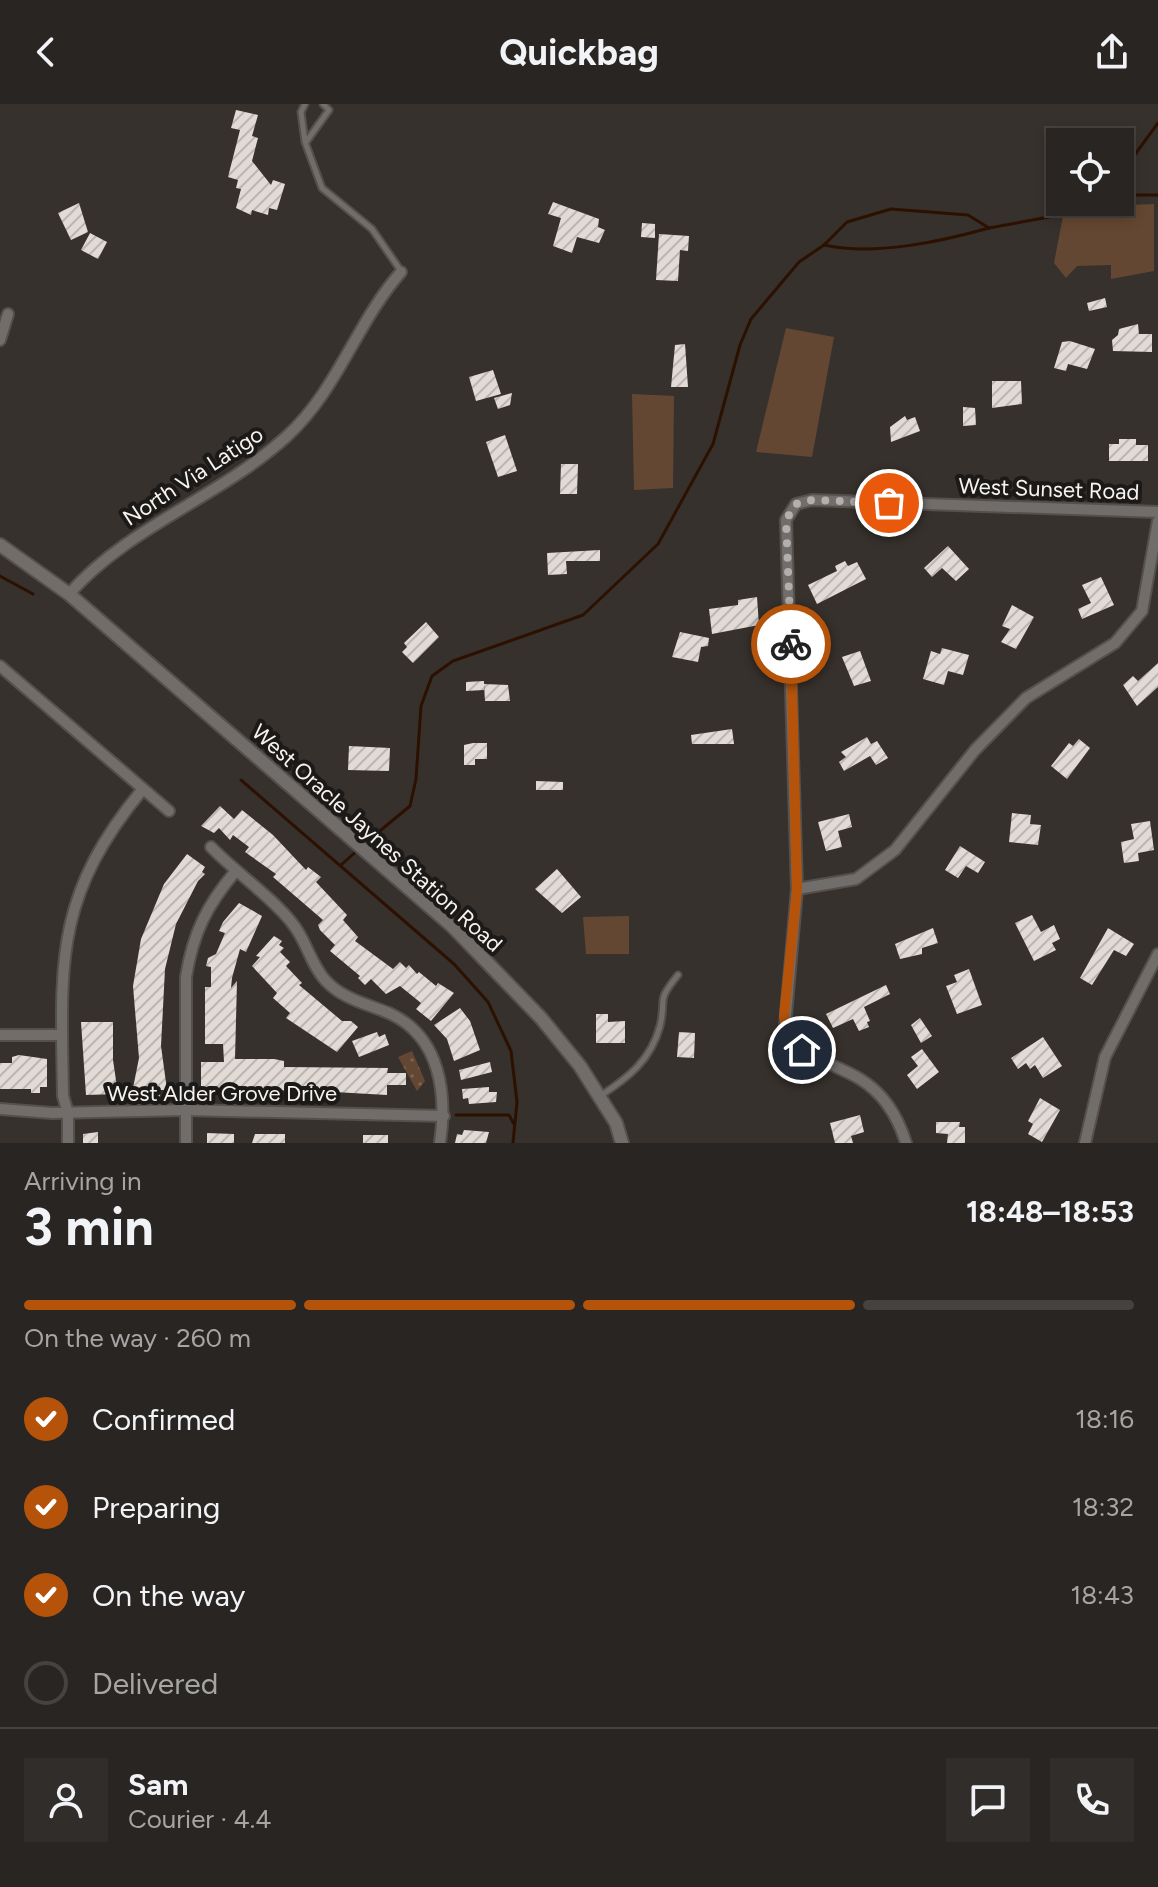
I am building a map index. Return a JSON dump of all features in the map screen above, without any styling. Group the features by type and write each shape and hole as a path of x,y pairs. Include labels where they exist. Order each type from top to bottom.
{"street":[{"name":"North Via Latigo","path":"69,594 106,556 268,453 293,430 345,364 382,294 401,272"},
{"path":"0,340 8,314"},
{"name":"West Sunset Road","path":"797,889 794,686 786,531 786,520 796,504 812,500 1158,512"},
{"path":"906,1143 894,1114 878,1093 860,1079 802,1050 789,1037 784,1016 797,889 856,879 895,850 975,750 1026,698 1115,643 1142,611 1158,521"},
{"path":"0,545 69,594"},
{"name":"West Oracle Jaynes Station Road","path":"69,594 452,926 541,1018 580,1066 616,1123 622,1143"},
{"path":"0,666 169,811"},
{"path":"68,1143 68,1113 63,1096 63,954 84,876 115,824 142,790"},
{"path":"211,847 292,921 313,963 337,992 395,1016 423,1042 434,1057 439,1074 444,1116 440,1143"},
{"path":"186,1143 186,977 190,949 206,908 235,872"},
{"path":"1085,1143 1105,1057 1158,954"},
{"path":"0,1035 62,1035"},
{"name":"West Alder Grove Drive","path":"0,1109 68,1113 186,1110 444,1116"}],"lane":[{"path":"305,104 301,112 305,142 322,188 372,229 401,272"},
{"path":"305,142 329,110 323,104"},
{"path":"599,1096 636,1073 660,1026 662,994 678,975"}],"shaded area":[{"path":"1154,204 1154,271 1111,279 1111,265 1077,266 1066,278 1054,263 1063,216 1134,216 1134,205"},
{"path":"786,328 834,337 812,457 756,452"},
{"path":"632,394 674,396 673,488 634,490"},
{"path":"629,916 629,954 586,954 583,917"},
{"path":"412,1051 425,1081 417,1091 398,1057"}],"building":[{"path":"236,110 258,115 252,136 258,138 252,161 271,185 273,180 285,184 277,210 269,208 268,215 252,210 251,215 236,208 241,189 236,188 238,180 228,177 240,130 231,128"},
{"path":"553,202 599,219 598,227 605,230 599,243 577,237 572,253 553,246 561,218 548,214"},
{"path":"79,203 88,232 71,240 58,213"},
{"path":"642,223 655,224 655,238 641,237"},
{"path":"90,233 107,242 98,259 81,250"},
{"path":"659,234 689,236 688,251 680,250 678,281 656,280"},
{"path":"1105,298 1107,307 1089,311 1087,303"},
{"path":"1138,324 1139,334 1152,334 1152,352 1113,351 1112,340 1119,329"},
{"path":"1070,341 1095,349 1087,369 1068,364 1066,371 1054,368 1062,342"},
{"path":"685,344 688,387 671,387 675,345"},
{"path":"493,370 501,394 476,401 469,377"},
{"path":"992,381 1021,381 1022,404 992,408"},
{"path":"512,393 510,405 498,409 494,398"},
{"path":"963,407 975,408 976,425 963,426"},
{"path":"905,416 907,420 915,417 920,431 891,442 890,427"},
{"path":"505,435 517,471 498,477 486,442"},
{"path":"1119,439 1136,439 1136,445 1148,445 1148,461 1109,461 1109,444 1119,444"},
{"path":"561,464 578,464 577,494 560,494"},
{"path":"948,546 969,569 956,581 942,568 932,577 924,568"},
{"path":"600,550 600,561 566,561 567,574 548,575 547,553"},
{"path":"845,561 848,566 857,562 866,579 817,604 808,585 837,571 835,566"},
{"path":"1101,577 1114,605 1082,619 1078,609 1091,603 1082,585"},
{"path":"757,597 759,625 712,634 709,609 738,605 738,600"},
{"path":"1012,605 1034,617 1016,649 1001,642 1010,629 1002,626"},
{"path":"426,622 439,637 413,663 402,652 407,647 404,643"},
{"path":"680,632 709,638 708,646 701,647 698,662 672,657"},
{"path":"942,648 969,655 963,675 948,671 944,685 923,679 931,651 940,654"},
{"path":"860,651 871,681 854,686 842,657"},
{"path":"1158,663 1158,687 1137,706 1123,685 1133,676 1138,681"},
{"path":"484,681 484,690 466,691 466,682"},
{"path":"484,684 508,685 510,701 485,701"},
{"path":"732,729 734,744 692,744 691,735"},
{"path":"867,737 871,744 877,741 888,758 876,765 870,756 844,771 839,762 846,757 841,752"},
{"path":"1079,739 1090,748 1067,779 1051,766 1069,743 1073,746"},
{"path":"487,743 487,759 475,759 475,765 464,765 464,745"},
{"path":"349,746 390,748 389,771 348,770"},
{"path":"536,781 563,782 563,790 536,790"},
{"path":"220,806 234,819 242,810 273,835 306,870 308,867 321,877 316,882 347,915 343,920 358,937 355,941 393,969 400,962 406,968 409,965 436,986 438,983 454,993 431,1021 416,1009 421,1003 400,986 386,994 371,979 365,985 358,978 360,976 330,951 335,945 320,930 318,925 323,920 273,877 276,874 245,852 249,847 233,835 230,840 219,828 214,833 201,826"},
{"path":"1012,813 1031,815 1030,824 1041,825 1038,845 1009,842"},
{"path":"849,814 852,827 838,831 842,847 826,851 818,822"},
{"path":"1150,821 1154,850 1138,853 1139,861 1124,863 1121,842 1134,839 1131,824"},
{"path":"960,846 985,862 978,873 966,866 958,878 945,870"},
{"path":"187,854 205,867 202,872 205,874 198,881 176,924 165,969 161,1046 167,1090 160,1090 160,1098 131,1098 139,1058 133,986 141,939 164,884"},
{"path":"557,869 581,897 562,913 535,889"},
{"path":"239,903 262,916 246,952 240,949 232,978 231,988 237,981 235,1059 274,1059 284,1061 284,1067 388,1068 387,1073 406,1073 406,1085 387,1085 387,1095 299,1090 208,1092 208,1089 201,1089 201,1062 224,1062 223,1044 205,1044 205,987 211,987 211,967 206,966 208,958 216,954 225,933 219,931 223,922"},
{"path":"1032,915 1041,932 1054,925 1060,939 1052,943 1056,950 1034,961 1015,923"},
{"path":"933,928 938,943 922,948 922,954 900,959 895,944"},
{"path":"1108,928 1134,944 1126,956 1114,950 1092,985 1080,978"},
{"path":"274,936 282,941 279,945 284,948 280,952 290,962 286,966 302,983 299,985 342,1021 351,1021 358,1027 337,1052 286,1018 290,1013 273,998 277,993 252,966 260,957 256,956"},
{"path":"969,969 982,1005 957,1014 946,986 957,982 954,975"},
{"path":"886,985 890,994 864,1007 870,1021 867,1022 869,1027 859,1031 853,1019 833,1028 826,1014"},
{"path":"460,1008 470,1021 480,1050 454,1061 447,1039 434,1025"},
{"path":"596,1014 608,1014 608,1022 625,1021 625,1043 596,1043"},
{"path":"920,1018 932,1036 921,1043 911,1025"},
{"path":"81,1022 113,1022 113,1060 118,1094 86,1095"},
{"path":"377,1032 379,1037 385,1034 389,1045 359,1057 352,1041"},
{"path":"679,1032 695,1033 694,1058 677,1057"},
{"path":"1043,1037 1062,1066 1043,1078 1035,1065 1030,1069 1026,1063 1018,1069 1011,1058"},
{"path":"922,1049 939,1072 917,1089 907,1075 918,1066 911,1057"},
{"path":"12,1057 47,1059 47,1087 40,1087 40,1093 31,1093 31,1089 0,1089 0,1063 12,1063"},
{"path":"490,1062 492,1072 461,1080 459,1070"},
{"path":"489,1087 489,1092 497,1092 496,1102 469,1104 468,1098 463,1099 462,1089"},
{"path":"1040,1098 1060,1110 1042,1142 1028,1134 1033,1124 1028,1121"},
{"path":"860,1115 864,1132 851,1136 853,1143 835,1143 830,1123"},
{"path":"936,1122 960,1122 959,1127 965,1127 965,1143 947,1143 948,1134 936,1133"},
{"path":"464,1130 489,1132 486,1143 455,1143 457,1134 462,1135"},
{"path":"98,1132 98,1143 83,1143 83,1134"},
{"path":"207,1133 234,1134 234,1143 207,1143"},
{"path":"255,1134 285,1134 285,1143 252,1143"},
{"path":"363,1135 388,1135 388,1143 363,1143"}],"waterway":[{"path":"1134,156 1158,123"},
{"path":"1134,195 1158,195"},
{"path":"364,844 410,806 416,779 421,706 432,676 453,661 583,615 658,544 713,444 740,345 751,319 799,262 824,245 847,222 891,209 968,215 989,228 1052,216"},
{"path":"824,245 885,248 989,228"},
{"path":"0,576 33,594"},
{"path":"241,780 454,964 488,1002 511,1051 517,1102 513,1143"},
{"path":"341,865 359,849"},
{"path":"456,1115 509,1115 514,1124"}],"way so far":[{"path":"791,644 786,520 796,504 812,500 889,503"}],"route":[{"path":"791,644 797,889 784,1016 789,1037 802,1050"}]}
